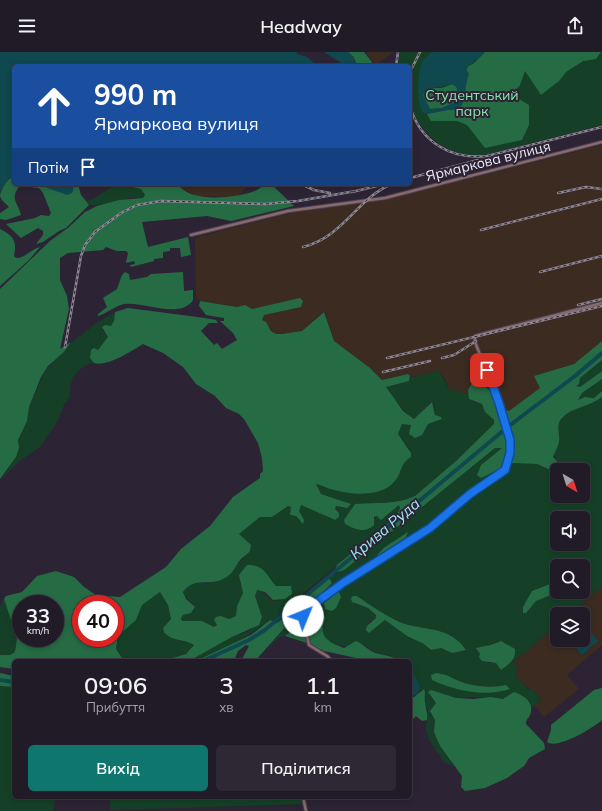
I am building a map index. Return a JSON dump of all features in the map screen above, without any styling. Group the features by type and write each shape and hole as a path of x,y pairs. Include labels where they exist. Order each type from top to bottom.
{"street":[{"name":"Ярмаркова вулиця","path":"191,235 288,211 385,198 602,142"},
{"path":"330,659 309,645 303,618 304,614 349,579 376,564 430,528 470,494 502,473 507,464 510,444 500,407 475,342 475,336 602,304"},
{"path":"303,799 306,811"}],"shaded area":[{"path":"0,52 297,52 297,54 307,57 314,63 12,64 12,178 9,178 0,191"},
{"path":"324,52 348,52 354,57 354,64 343,64"},
{"path":"366,52 394,52 377,64 375,64"},
{"path":"433,52 485,52 466,69 469,74 460,108 427,114 422,112 420,107 419,79 421,66 424,60","holes":["450,84 455,85 458,93 456,102 442,108 430,109 423,96 425,91 431,88"]},
{"path":"602,145 602,341 574,364 535,376 540,388 509,411 499,408 468,390 468,394 449,389 445,379 439,371 411,377 408,374 382,380 370,368 334,341 325,312 321,313 302,331 282,334 276,334 262,320 264,315 300,299 252,309 245,305 238,307 200,301 196,297 195,239 197,237 290,213 389,199"},
{"path":"42,186 74,186 72,193 67,195"},
{"path":"179,186 248,186 237,196 233,197 197,196"},
{"path":"602,586 602,645 567,675 579,689 544,717 534,705 541,699 522,682 521,683 515,676 518,669 513,662 550,631 550,647 590,647 590,607 578,607 587,599 590,599 590,596"},
{"path":"590,631 598,641 582,655 575,647 590,647"},
{"path":"412,674 414,674 419,686 418,694 412,696"}],"green space":[{"path":"348,52 364,52 372,62 371,64 356,64"},
{"name":"Студентський парк","path":"400,52 602,52 602,125 485,155 456,152 439,144 425,131 415,118 412,113 412,64 397,64"},
{"path":"485,52 601,52 596,59 583,61 566,72 559,81 541,95 525,71 520,85 514,92 519,99 529,105 529,125 522,140 485,148 467,125 457,121 431,121 427,114 443,110 458,109 462,101 468,76 466,70 468,66 473,64"},
{"path":"452,84 457,87 458,96 456,102 442,108 430,109 423,96 425,91 430,88 442,88"},
{"path":"12,177 12,186 20,186 15,194 15,200 21,215 6,220 0,219 0,213 9,207 1,199 0,194 2,188"},
{"path":"20,186 44,186 72,193 74,186 79,186 81,195 89,205 66,228 43,242 36,244 43,235 43,231 38,228 21,238 6,224 35,218 41,215 49,216 51,213 43,193 39,188"},
{"path":"114,186 127,186 142,189 145,195 143,198 130,198 96,205 89,205 86,201 91,200"},
{"path":"128,186 180,186 192,194 224,197 255,191 263,186 273,186 294,206 231,221 207,216 142,222 148,247 188,237 191,255 181,257 180,248 170,248 170,251 163,252 163,258 154,259 154,261 131,267 130,265 135,264 134,261 126,263 128,253 126,251 117,251 106,247 103,250 68,253 60,258 60,280 67,296 69,309 60,349 71,342 64,352 48,366 41,377 29,407 27,421 18,440 19,448 16,457 0,479 0,289 50,241 69,227 85,212 97,206 119,200 143,198 145,195 141,189"},
{"path":"0,229 9,234 15,243 14,256 16,258 23,257 40,247 29,260 0,286"},
{"path":"125,272 129,274 130,280 147,277 151,274 183,272 184,291 193,290 193,300 187,306 180,309 124,304 98,316 98,314 107,307 103,298 117,289 122,275"},
{"path":"300,298 303,301 301,307 264,315 262,320 266,322 271,331 276,334 282,334 302,331 324,312 334,341 370,368 382,380 408,374 410,376 409,381 386,387 403,411 414,419 432,402 435,415 441,417 442,419 428,424 422,435 415,438 409,434 411,425 402,424 398,434 411,453 411,457 407,459 403,465 397,479 388,487 366,494 357,494 341,492 316,484 321,494 351,504 347,508 336,506 335,509 339,513 339,517 335,520 301,505 299,511 304,520 303,524 296,516 290,515 291,507 288,506 272,517 260,517 239,534 251,545 250,551 225,578 219,581 193,584 183,592 186,599 195,607 191,613 183,615 181,618 182,621 202,621 214,627 217,625 214,620 216,617 221,616 229,619 236,616 237,606 243,593 239,575 247,565 253,565 261,568 276,586 291,586 292,594 285,599 273,600 265,592 257,590 255,596 262,617 259,625 232,637 193,659 170,659 186,654 194,645 171,638 164,632 163,628 171,619 168,605 160,592 142,605 136,620 124,631 123,595 166,567 181,549 210,526 233,497 260,478 260,474 263,471 262,458 258,443 244,419 239,414 226,408 215,396 196,384 183,367 163,353 143,344 112,361 100,364 94,363 90,358 91,350 94,348 98,350 108,337 102,327 105,325 111,326 114,321 115,312 128,308 216,320 218,323 209,323 201,331 214,345 217,343 222,349 237,340 233,333 220,321 224,321 224,318 206,315 199,306 200,301 237,307 245,305 252,309"},
{"path":"115,312 113,325 102,329 107,335 107,340 90,358 94,363 83,367 75,375 70,386 70,397 65,403 57,422 40,447 18,462 0,481 16,457 19,448 18,440 27,421 29,407 46,369 72,342 98,322"},
{"path":"602,341 602,360 580,378 579,384 576,386 580,387 602,371 602,379 582,393 578,400 585,397 594,398 602,391 602,397 572,411 562,418 558,428 559,442 553,457 558,463 550,463 550,470 537,464 512,463 481,478 477,475 481,465 502,448 495,448 353,563 344,570 338,572 336,568 337,565 396,517 400,508 399,505 381,520 377,516 374,517 374,525 371,528 360,530 345,524 344,520 355,504 401,501 415,496 456,461 494,424 494,420 485,412 482,404 469,399 468,390 472,383 487,387 493,394 499,408 509,411 540,388 534,376 574,364"},
{"path":"602,360 602,371 580,387 576,387 579,384 580,378"},
{"path":"439,371 449,389 468,394 473,402 482,404 485,412 494,420 495,424 456,461 415,496 401,501 355,504 348,516 373,520 377,516 383,518 399,505 400,508 396,517 300,596 273,621 269,620 242,639 219,651 200,659 193,659 232,637 251,630 261,613 255,596 257,590 263,592 274,601 285,599 287,585 280,588 276,586 258,566 240,582 243,593 237,606 236,616 229,619 221,616 216,622 217,626 214,627 202,621 182,621 181,618 183,614 187,614 193,604 184,595 184,590 193,584 211,583 216,581 228,573 246,556 251,546 239,534 260,517 272,517 288,506 291,507 292,516 296,516 299,521 304,520 299,511 301,505 331,518 339,513 335,509 335,506 344,508 350,504 321,494 316,484 337,491 351,493 395,482 409,449 398,434 402,424 411,425 422,435 428,424 442,419 435,415 434,405 430,402 418,417 412,418 393,399 386,387 409,381 411,377"},
{"path":"602,379 602,391 594,398 585,397 578,400 582,393"},
{"path":"602,397 602,586 590,596 590,559 550,559 550,583 537,588 530,608 540,598 547,595 550,595 550,599 587,599 578,607 550,607 550,631 513,662 518,669 515,676 528,689 533,690 541,699 531,708 530,703 491,697 456,698 431,690 429,695 436,703 430,713 435,720 434,732 440,746 454,766 445,763 429,740 426,728 428,710 424,702 426,696 423,689 419,692 415,678 412,675 412,659 395,659 368,648 364,644 339,646 332,644 327,641 323,635 325,617 322,617 322,613 305,620 285,636 279,637 265,652 287,625 290,613 299,603 304,607 313,602 332,583 329,578 353,563 495,448 502,448 481,465 497,470 512,463 537,464 545,469 550,470 550,503 590,503 590,463 558,463 554,459 559,441 558,425 565,415","holes":["357,596 380,612 399,622 439,631 453,637 466,650 452,653 440,648 431,650 424,644 407,636 385,620 372,631 368,623 376,618 376,615 368,608 354,604","498,641 505,642 510,647 514,660 501,669 496,663 488,663 478,651 478,646 481,648","453,677 458,681 471,685 493,687 506,685 487,693 462,690"]},
{"path":"408,532 404,540 392,553 382,556 377,555 385,547"},
{"path":"56,571 74,577 84,587 96,595 72,595 72,647 116,647 116,649 123,659 12,659 12,669 0,667 0,655 10,655 15,652 16,647 64,647 64,595 12,595 12,623 4,599 6,596 22,592 37,576"},
{"path":"329,578 332,583 313,602 304,607 299,603"},
{"path":"550,584 550,595 536,601 526,613 523,613 523,607 532,591"},
{"path":"338,590 341,597 336,608 332,611 325,609 324,603 331,598 331,594"},
{"path":"160,592 168,605 171,619 163,628 166,633 172,638 193,644 190,650 183,655 174,658 123,659 116,649 116,647 124,647 124,631 136,620 142,605"},
{"path":"353,596 357,596 380,612 399,622 439,631 453,637 466,650 452,653 441,648 431,650 424,644 407,636 385,620 369,633 366,630 367,626 376,618 376,615 368,608 352,602 351,598"},
{"path":"4,599 12,623 12,647 16,647 15,652 11,655 0,655 0,607"},
{"path":"316,605 321,610 322,618 326,617 323,624 323,634 328,641 344,648 356,641 373,652 395,659 361,659 324,651 310,644 285,636 305,620 305,614"},
{"path":"290,613 287,625 257,659 242,659 249,646 246,645 238,651 235,659 200,659 251,635 270,620 277,623"},
{"path":"501,641 515,649 515,653 512,661 501,670 496,663 482,661 476,648"},
{"path":"0,673 12,676 12,687 0,686"},
{"path":"436,673 446,675 470,685 488,687 506,685 510,689 491,693 461,690 432,680 431,675"},
{"path":"0,686 12,687 12,799 55,799 53,811 0,811"},
{"path":"602,688 602,720 583,733 566,741 552,744 547,742 551,725 594,690"},
{"path":"424,689 427,720 422,721 416,716 412,720 412,697"},
{"path":"431,690 456,698 473,699 491,697 503,699 514,692 521,695 528,700 531,706 530,715 526,724 544,743 545,749 529,758 524,766 507,778 485,788 465,791 461,787 462,776 440,746 434,732 435,720 430,711 436,703 428,692"},
{"path":"110,799 301,799 302,804 110,810"}],"waterway":[{"name":"Крива Руда","path":"509,426 575,376 602,353"},
{"name":"Крива Руда","path":"207,659 249,640 265,630 504,430"},
{"name":"Крива Руда","path":"0,680 12,682"}],"railway":[{"path":"396,64 398,52"},
{"path":"412,68 420,52"},
{"path":"412,111 421,130 429,139 439,146 461,155 487,156 602,127"},
{"path":"412,177 478,160"},
{"path":"305,186 314,190 330,193"},
{"path":"352,192 377,186"},
{"path":"303,247 317,242 330,234 369,198 388,186"},
{"path":"558,193 586,187 602,189"},
{"path":"65,347 81,256 85,245 95,232 121,213 137,205 161,201 265,204 298,201 356,191"},
{"path":"481,230 602,199"},
{"path":"540,272 602,256"},
{"path":"578,305 602,299"},
{"path":"387,358 602,306"},
{"path":"442,358 454,355 476,341"},
{"path":"383,372 430,361"}],"route":[{"path":"303,616 305,612 314,604 343,583 356,574 376,564 411,539 426,531 470,494 499,476 505,470 510,453 510,440 496,393 487,370"}]}
